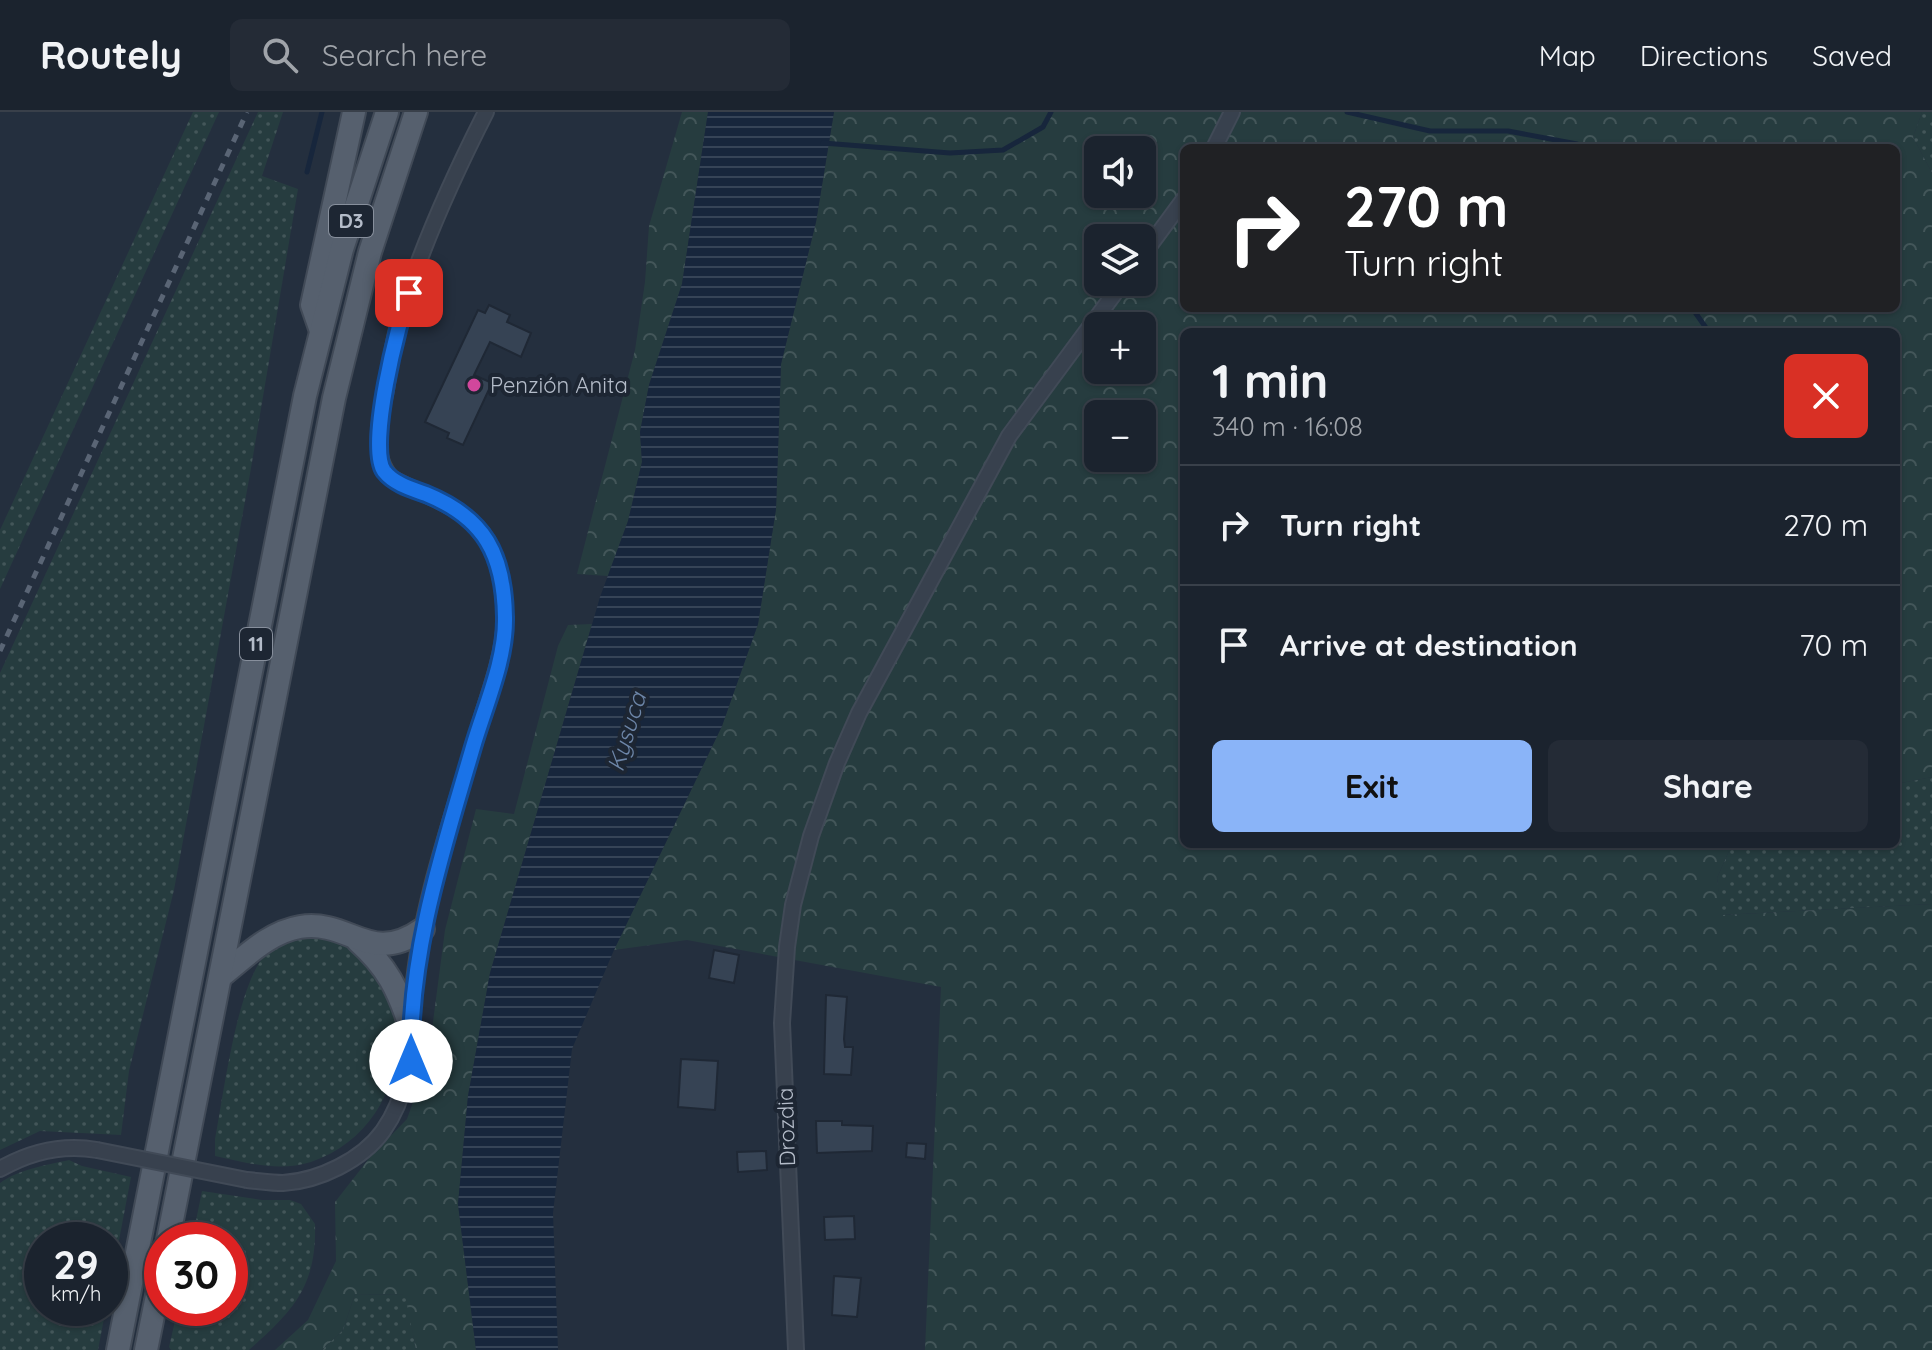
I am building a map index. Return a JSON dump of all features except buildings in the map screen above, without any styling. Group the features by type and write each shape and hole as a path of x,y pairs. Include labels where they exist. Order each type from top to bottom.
{"main road":[{"path":"321,331 312,305 354,112"},
{"name":"D3","path":"321,331 342,249 387,112"},
{"name":"11","path":"172,1222 334,398 370,252 416,112"},
{"name":"11","path":"118,1350 275,545 321,331"},
{"path":"221,976 262,944 278,934 299,927 324,927 380,944 406,941 423,929"},
{"path":"354,937 378,959 392,979 410,1026"},
{"path":"146,1350 151,1326"}],"street":[{"path":"0,1169 42,1151 77,1147 247,1180 283,1183 316,1177 352,1159 381,1133 400,1100 411,1061 410,1026 423,929 503,641 505,618 498,571 480,527 460,511 392,478 383,469 378,453 382,408 400,318 426,243 486,112"},
{"path":"1216,144 1232,112"},
{"path":"1156,237 1180,204"},
{"name":"Drozdia","path":"796,1350 782,1023 793,905 811,836 837,763 866,701 1009,436 1113,296"}],"green space":[{"path":"193,112 219,112 0,589 0,530"},
{"path":"258,112 283,112 262,176 298,189 174,890 129,1071 121,1135 40,1131 0,1150 0,673"},
{"path":"682,112 708,112 682,284 649,385 640,432 642,462 628,521 608,576 577,574 635,350 649,226"},
{"path":"834,112 1922,112 1913,137 1932,173 1932,777 1900,783 1900,328 1180,328 1180,848 1730,848 1717,878 1722,915 1932,904 1932,1350 925,1350 941,987 687,940 614,950 722,726 758,624 776,509 781,364 816,222"},
{"path":"1922,112 1932,112 1932,173 1913,137"},
{"path":"592,624 490,973 468,1096 458,1204 476,1350 416,1350 405,1295 355,1294 343,1330 322,1350 275,1350 308,1320 336,1261 335,1202 371,1156 407,1119 428,1060 445,930 476,809 514,814 558,646 568,625"},
{"path":"1932,777 1932,904 1721,915 1717,878 1730,848 1900,848 1900,783"},
{"path":"334,937 364,960 385,988 395,1021 396,1056 388,1089 371,1120 345,1145 311,1162 275,1166 215,1156 215,1139 233,1039 240,1010 258,965 269,952 284,944"},
{"path":"69,1160 131,1177 122,1222 24,1222 24,1326 103,1326 98,1350 0,1350 0,1183 43,1166"},
{"path":"202,1191 262,1200 290,1200 301,1204 315,1224 315,1246 307,1281 290,1309 249,1350 171,1350 169,1347 174,1326 248,1326 248,1222 196,1222"},
{"path":"355,1294 406,1295 416,1350 322,1350 343,1330"}],"water":[{"name":"Kysuca","path":"708,112 834,112 816,222 781,364 776,509 758,624 722,726 614,950 572,1049 553,1213 558,1350 476,1350 458,1204 468,1096 490,973 600,597 628,521 642,462 640,432 649,385 682,284"}],"waterway":[{"path":"307,172 322,112"},
{"path":"823,143 950,153 1003,150 1043,127 1051,112"},
{"path":"1347,112 1430,131 1508,131 1577,144"},
{"path":"1695,312 1706,328"}],"railway":[{"path":"0,651 247,112"}],"place":[{"name":"Penzión Anita","path":"474,385"}],"route":[{"path":"409,293 400,318 382,408 378,453 383,469 392,478 460,511 480,527 498,571 505,618 498,661 423,929 410,1026 411,1061"}]}
